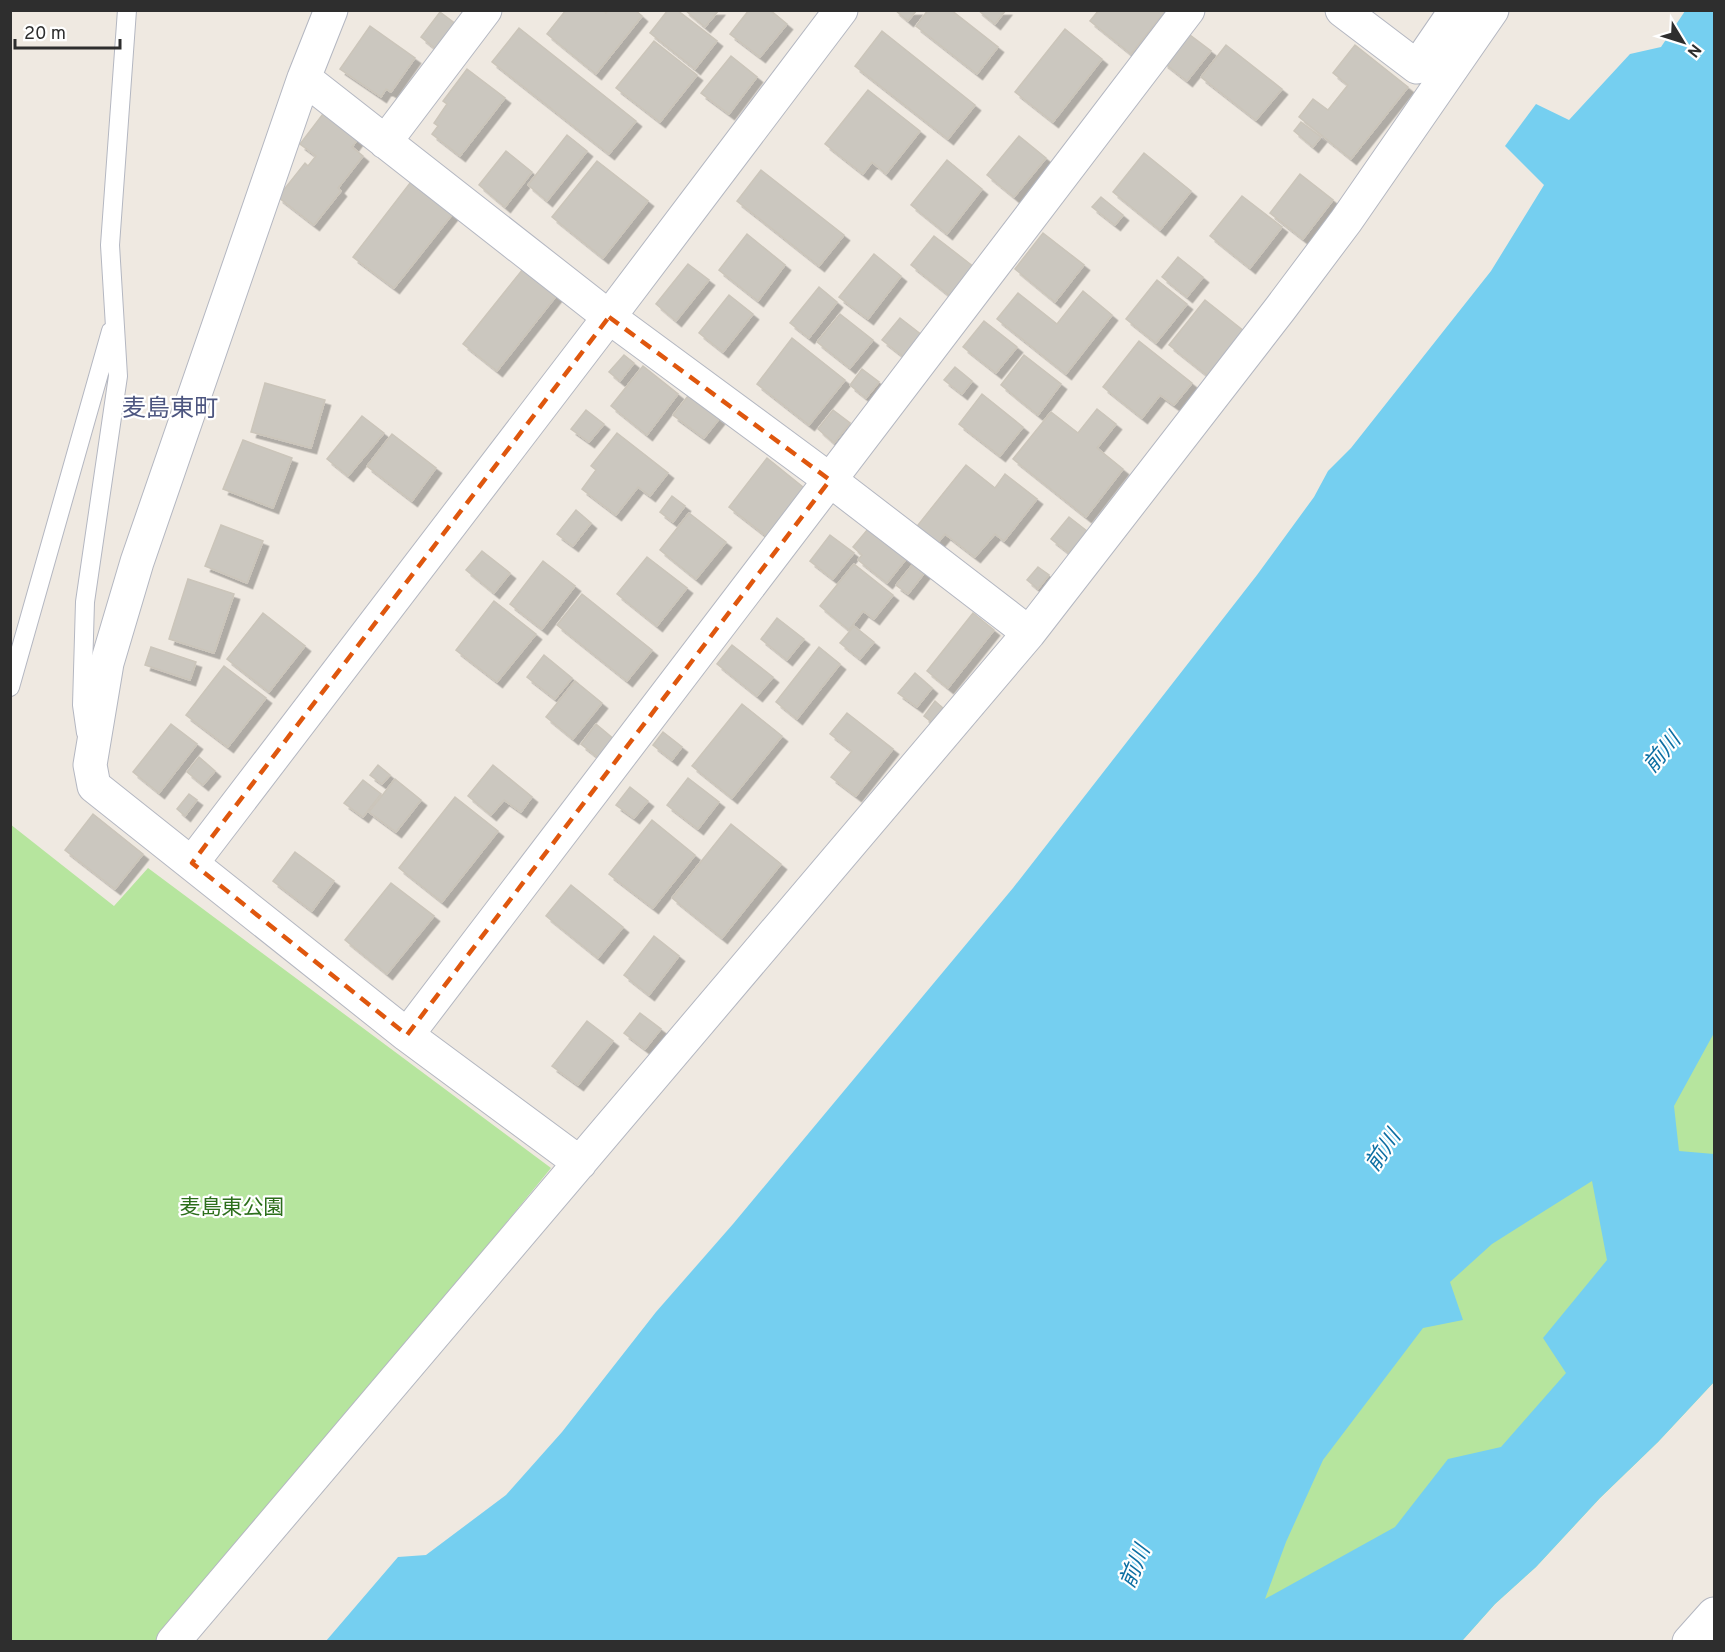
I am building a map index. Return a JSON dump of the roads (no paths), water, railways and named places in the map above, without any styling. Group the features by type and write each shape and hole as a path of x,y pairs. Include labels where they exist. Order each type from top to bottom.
{"street":[{"path":"331,10 304,78 137,562 106,663 90,765 94,786 407,1035 580,1163"},
{"path":"385,142 484,10"},
{"path":"192,863 841,10"},
{"path":"407,1035 1188,10"},
{"path":"1342,10 1417,68 1456,10"},
{"path":"173,1641 1029,633 1346,221 1492,10"},
{"path":"304,78 609,317 830,480 1029,633"},
{"path":"1689,1641 1714,1614"}],"lane":[{"path":"90,765 81,705 85,602 118,376 110,244 127,10"},
{"path":"10,687 114,317"}],"water":[{"name":"前川","path":"1685,11 1714,11 1714,1033 1674,1106 1679,1151 1714,1154 1714,1382 1536,1567 1495,1604 1462,1641 326,1641 398,1557 426,1555 506,1495 562,1432 656,1312 733,1224 1013,888 1257,575 1314,497 1328,471 1351,448 1491,271 1544,185 1505,146 1536,104 1569,120 1630,54 1661,47","holes":["1592,1181 1607,1260 1543,1338 1566,1373 1501,1447 1448,1459 1395,1527 1265,1599 1286,1542 1323,1460 1423,1328 1463,1320 1450,1282 1492,1244"]}],"district":[{"name":"麦島東町","path":"170,408"}],"park label":[{"name":"麦島東公園","path":"232,1207"}]}
